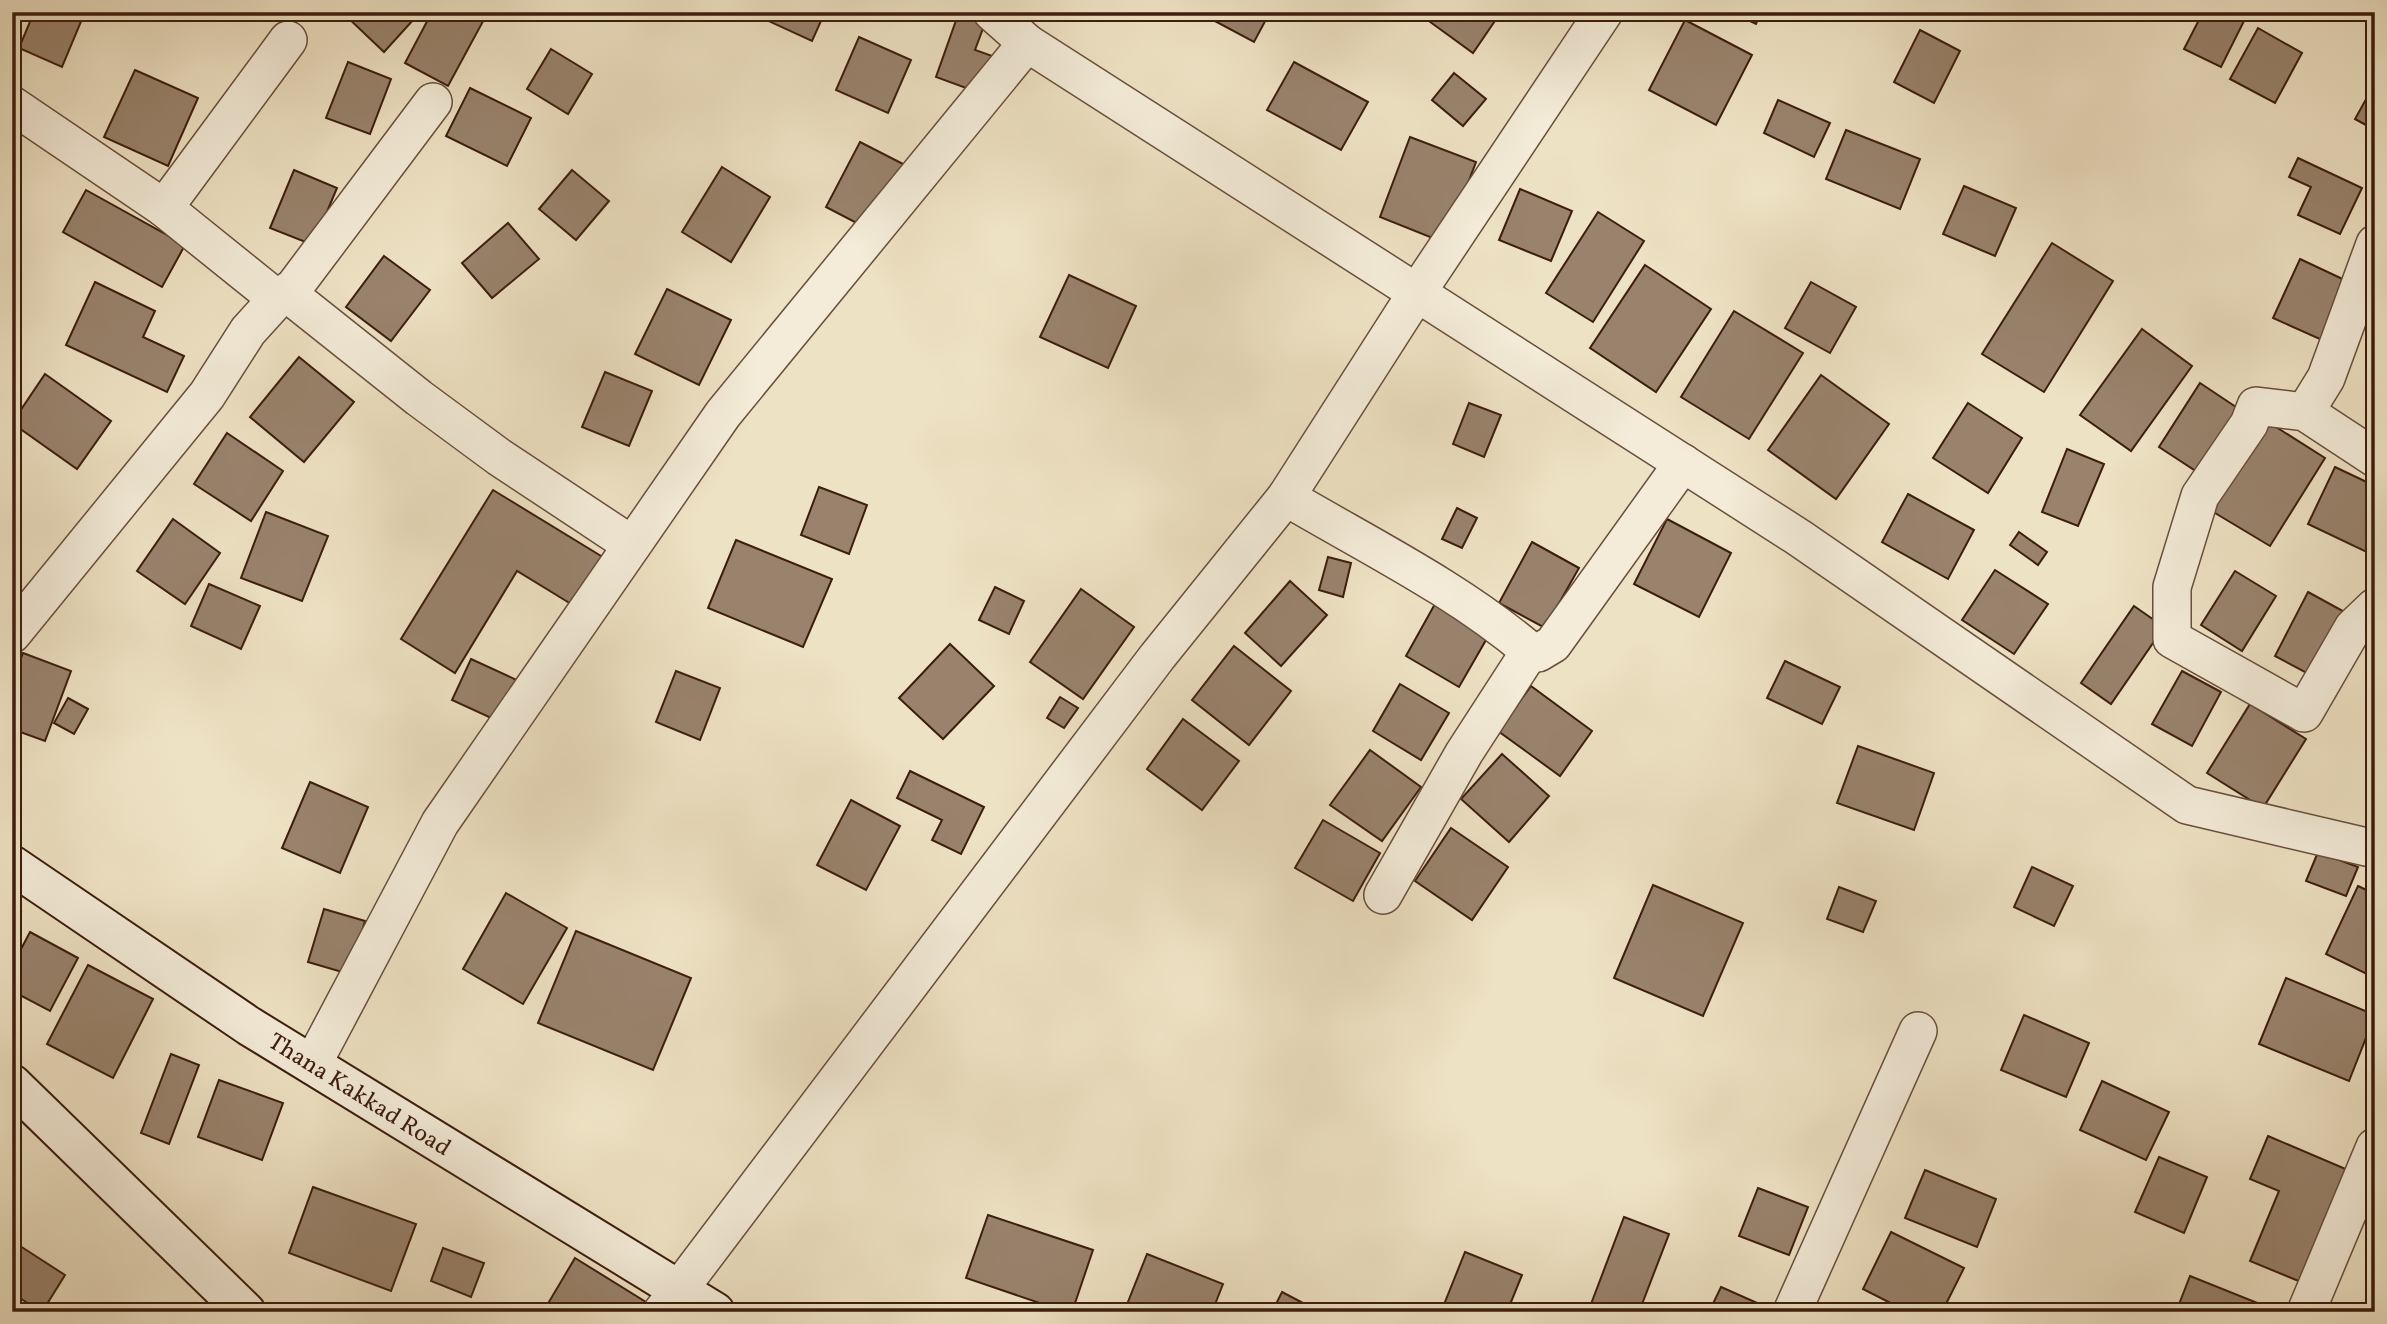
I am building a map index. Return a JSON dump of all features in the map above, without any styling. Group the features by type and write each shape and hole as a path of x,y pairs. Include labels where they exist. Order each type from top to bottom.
{"main road":[{"name":"Thana Kakkad Road","path":"12,865 237,1018 671,1300 715,1312"},
{"path":"12,1084 246,1312"}],"street":[{"path":"992,12 1027,43 1798,537 2187,805 2375,849"},
{"path":"671,1300 1157,657 1286,497 1416,293 1604,12"},
{"path":"164,208 288,40"},
{"path":"312,1065 440,822 723,414 1027,43"},
{"path":"12,634 207,395 248,331 294,287 433,102"},
{"path":"12,105 164,208 499,457 632,545"},
{"path":"2305,412 2326,378 2375,244"},
{"path":"2367,626 2304,713 2172,639 2172,587 2200,496 2249,424 2256,406 2305,412 2375,458"},
{"path":"1286,497 1494,620 1530,651 1538,653 1553,644 1683,463"},
{"path":"1383,895 1464,753 1530,651"},
{"path":"1792,1312 1918,1031"},
{"path":"2306,1312 2375,1147"}],"building":[{"path":"12,12 20,12 12,34"},
{"path":"34,12 85,12 62,67 19,48"},
{"path":"349,12 407,12 414,19 384,52 346,16"},
{"path":"432,12 488,12 448,86 405,63"},
{"path":"749,12 825,12 812,41"},
{"path":"959,12 981,12 988,15 975,50 998,58 985,95 936,77"},
{"path":"1198,12 1270,12 1254,42"},
{"path":"1424,12 1501,12 1473,53 1422,16"},
{"path":"1731,12 1761,12 1756,24"},
{"path":"2203,12 2232,12 2245,19 2221,67 2184,49"},
{"path":"1685,20 1752,55 1716,125 1649,90"},
{"path":"2258,28 2302,53 2275,103 2230,79"},
{"path":"1920,30 1960,51 1934,103 1894,82"},
{"path":"859,37 911,60 888,113 836,90"},
{"path":"551,49 592,74 568,114 527,89"},
{"path":"348,62 391,79 370,134 326,118"},
{"path":"1294,62 1368,102 1341,150 1267,110"},
{"path":"135,70 198,98 168,166 104,137"},
{"path":"1454,73 1486,99 1463,126 1432,100"},
{"path":"2375,83 2375,130 2355,119"},
{"path":"470,88 531,118 507,166 446,136"},
{"path":"1778,100 1830,123 1814,157 1764,133"},
{"path":"1846,130 1920,159 1900,209 1826,179"},
{"path":"1410,137 1476,162 1445,243 1380,217"},
{"path":"860,142 905,165 870,230 826,207"},
{"path":"2298,158 2362,188 2340,234 2298,215 2311,187 2289,177"},
{"path":"722,167 770,197 731,262 682,232"},
{"path":"294,170 337,188 313,245 270,228"},
{"path":"572,170 609,201 576,240 539,209"},
{"path":"1964,186 2016,208 1995,256 1943,234"},
{"path":"1520,189 1572,211 1551,261 1499,240"},
{"path":"86,190 185,245 162,287 63,232"},
{"path":"1598,212 1644,241 1593,322 1546,293"},
{"path":"508,223 539,259 492,298 462,263"},
{"path":"2052,243 2113,281 2044,392 1982,354"},
{"path":"384,256 430,290 391,341 346,307"},
{"path":"2300,259 2349,282 2322,340 2273,318"},
{"path":"1645,265 1711,309 1656,392 1590,348"},
{"path":"1069,275 1136,306 1108,368 1040,337"},
{"path":"95,282 155,311 143,337 184,356 167,392 66,345"},
{"path":"1811,282 1856,307 1830,353 1785,328"},
{"path":"667,289 731,320 699,385 635,354"},
{"path":"1734,311 1803,353 1749,439 1681,397"},
{"path":"2142,329 2192,366 2131,451 2080,415"},
{"path":"299,357 354,402 304,462 250,417"},
{"path":"605,372 652,391 629,446 582,427"},
{"path":"45,374 111,421 77,469 12,423"},
{"path":"1821,375 1889,424 1836,499 1768,450"},
{"path":"2200,383 2245,413 2205,477 2159,447"},
{"path":"1469,403 1501,415 1484,457 1453,444"},
{"path":"1968,403 2022,438 1988,493 1933,458"},
{"path":"2265,420 2325,458 2270,546 2210,510"},
{"path":"227,433 283,471 251,521 194,484"},
{"path":"2067,449 2104,464 2078,526 2042,512"},
{"path":"2335,467 2375,486 2375,556 2308,524"},
{"path":"819,487 867,505 849,554 801,535"},
{"path":"493,490 606,559 576,607 517,571 455,673 401,639"},
{"path":"1908,494 1974,530 1948,579 1882,542"},
{"path":"1457,508 1477,518 1462,548 1442,539"},
{"path":"266,512 328,536 302,601 241,578"},
{"path":"173,519 220,553 185,604 137,571"},
{"path":"1667,519 1731,553 1699,617 1634,584"},
{"path":"2019,532 2047,552 2038,565 2010,545"},
{"path":"736,540 832,579 803,647 708,608"},
{"path":"1532,542 1579,568 1545,628 1499,603"},
{"path":"1328,557 1351,563 1343,597 1319,590"},
{"path":"1995,570 2048,604 2014,654 1962,620"},
{"path":"2235,571 2276,596 2242,651 2201,625"},
{"path":"1290,581 1327,615 1281,666 1245,633"},
{"path":"209,584 260,606 241,649 191,626"},
{"path":"995,587 1024,601 1009,634 979,620"},
{"path":"1081,589 1134,627 1083,699 1030,662"},
{"path":"2308,592 2350,615 2316,678 2275,656"},
{"path":"1436,602 1490,633 1459,687 1406,656"},
{"path":"2134,606 2164,627 2111,704 2081,683"},
{"path":"950,644 994,686 943,739 899,698"},
{"path":"1234,646 1291,691 1249,745 1192,700"},
{"path":"23,653 71,671 45,741 12,729 12,681"},
{"path":"471,659 521,682 502,723 452,700"},
{"path":"1785,661 1840,687 1822,724 1767,698"},
{"path":"676,671 720,688 700,740 656,722"},
{"path":"2182,671 2221,692 2192,746 2152,724"},
{"path":"1400,684 1449,713 1421,760 1373,731"},
{"path":"1531,686 1592,731 1560,776 1498,731"},
{"path":"1060,697 1078,708 1064,728 1047,718"},
{"path":"68,698 88,709 74,734 54,723"},
{"path":"2250,704 2306,739 2263,808 2207,773"},
{"path":"1183,719 1239,761 1202,810 1147,769"},
{"path":"1858,746 1934,773 1914,830 1837,803"},
{"path":"1370,750 1421,787 1382,841 1330,805"},
{"path":"1502,754 1549,796 1509,842 1461,799"},
{"path":"910,771 984,807 961,854 932,840 942,820 897,798"},
{"path":"310,782 368,807 340,873 282,848"},
{"path":"851,800 900,826 866,890 817,865"},
{"path":"1323,820 1380,853 1353,901 1295,868"},
{"path":"1451,828 1508,867 1472,920 1415,881"},
{"path":"2318,852 2358,867 2346,896 2306,881"},
{"path":"2032,867 2073,886 2054,926 2014,907"},
{"path":"1653,885 1743,923 1703,1016 1614,978"},
{"path":"2358,886 2375,894 2375,978 2326,954"},
{"path":"1839,887 1876,901 1863,932 1827,919"},
{"path":"506,893 567,928 523,1004 463,969"},
{"path":"12,909 21,912 12,933"},
{"path":"324,909 365,921 349,974 308,962"},
{"path":"576,931 691,978 653,1070 538,1023"},
{"path":"30,932 78,958 50,1011 12,991 12,966"},
{"path":"88,965 153,999 113,1078 47,1044"},
{"path":"2286,978 2375,1015 2349,1081 2259,1044"},
{"path":"2024,1015 2089,1043 2066,1097 2001,1070"},
{"path":"171,1054 199,1065 169,1144 141,1133"},
{"path":"219,1080 283,1103 262,1160 198,1137"},
{"path":"2102,1081 2169,1112 2146,1160 2080,1130"},
{"path":"2268,1136 2348,1170 2301,1282 2250,1261 2279,1191 2250,1179"},
{"path":"2159,1157 2207,1177 2184,1233 2135,1212"},
{"path":"1925,1170 1996,1199 1977,1247 1905,1218"},
{"path":"313,1187 416,1224 391,1291 289,1253"},
{"path":"1758,1188 1808,1207 1789,1255 1739,1236"},
{"path":"988,1215 1093,1250 1072,1312 966,1278"},
{"path":"1624,1217 1669,1234 1639,1312 1588,1312"},
{"path":"1891,1232 1964,1268 1942,1312 1908,1312 1863,1289"},
{"path":"17,1244 65,1275 42,1312 12,1293 12,1251"},
{"path":"443,1248 484,1263 471,1297 431,1281"},
{"path":"1465,1252 1522,1275 1507,1312 1441,1312"},
{"path":"1147,1254 1223,1284 1212,1312 1124,1312"},
{"path":"575,1258 654,1307 651,1312 543,1312"},
{"path":"2190,1276 2270,1308 2268,1312 2176,1312"},
{"path":"1721,1287 1773,1310 1709,1312"},
{"path":"1282,1292 1320,1312 1272,1312"}]}
